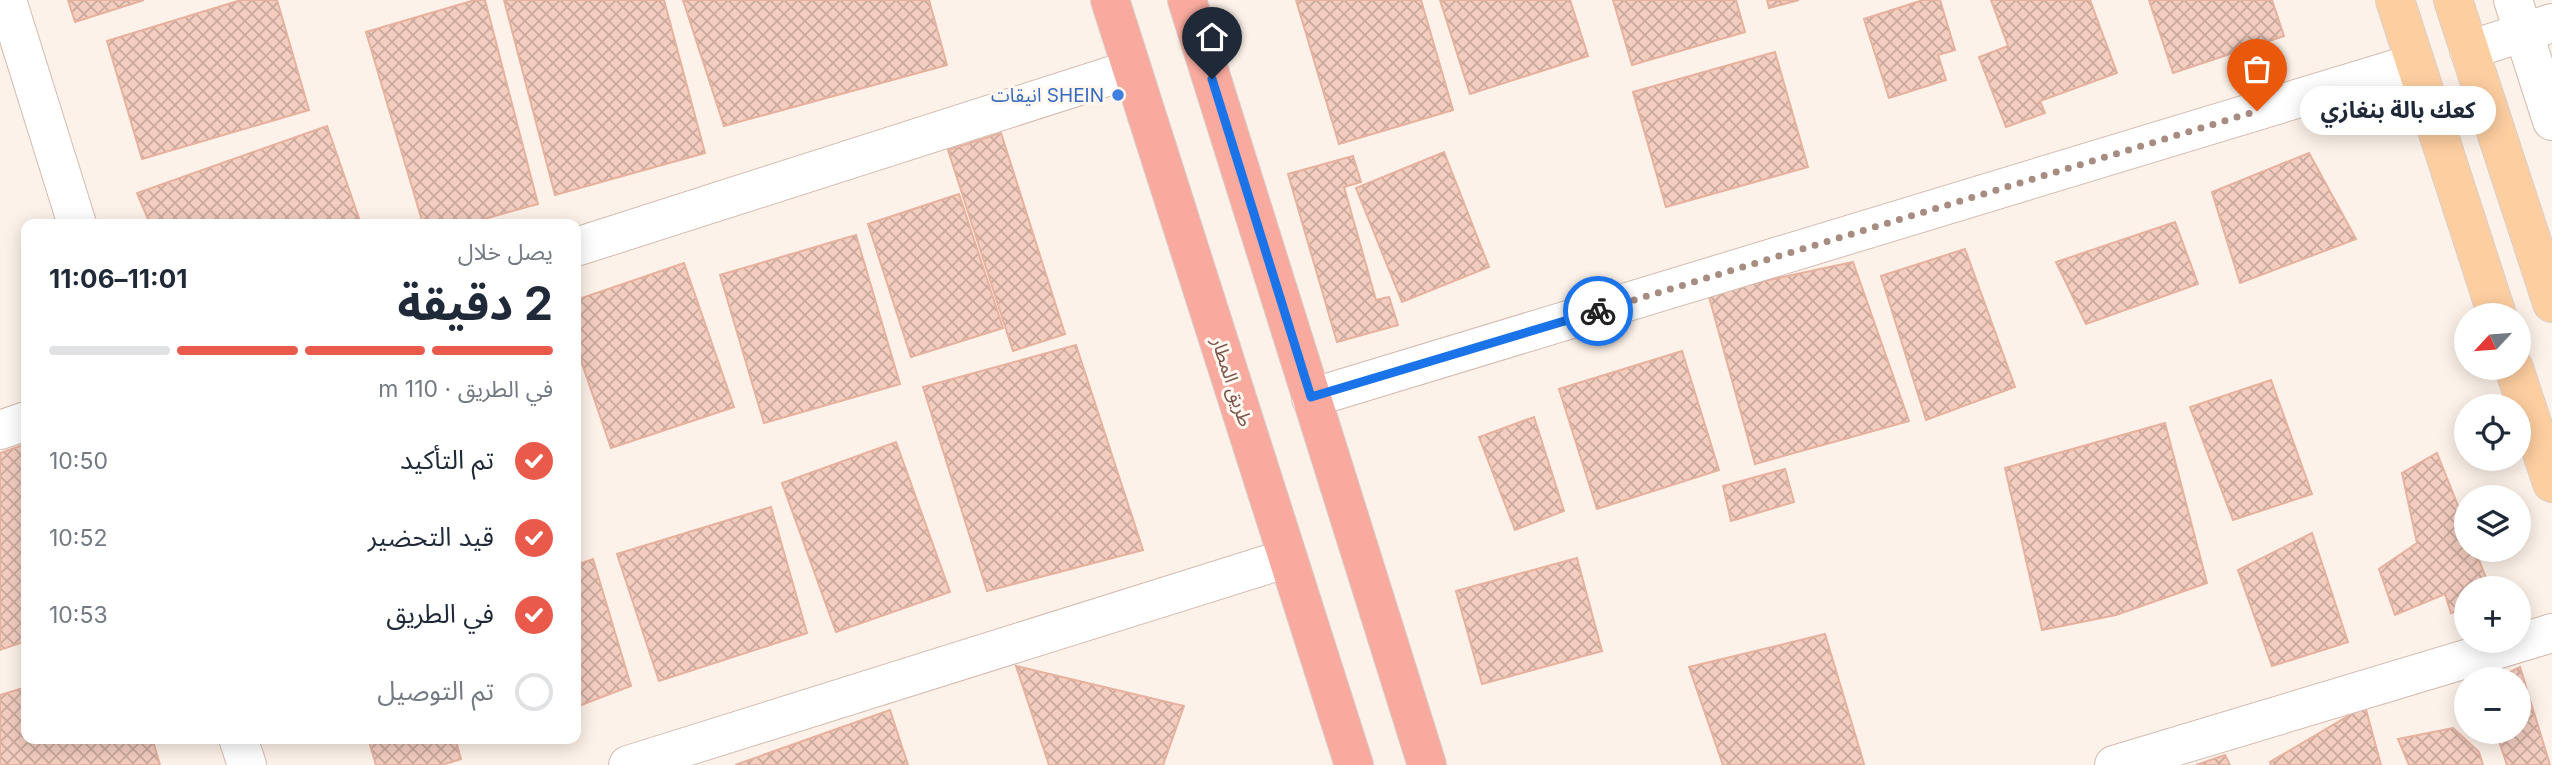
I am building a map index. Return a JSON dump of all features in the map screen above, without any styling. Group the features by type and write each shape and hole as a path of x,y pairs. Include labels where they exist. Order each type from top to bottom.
{"highway":[{"name":"طريق المطار","path":"1110,0 1354,765"},
{"path":"1187,0 1427,765"}],"main road":[{"path":"2395,0 2493,303"},
{"path":"2453,0 2552,303"},
{"path":"2518,380 2552,483"}],"street":[{"path":"6,0 75,219"},
{"path":"2469,50 2530,18 2552,121"},
{"path":"1311,397 2415,63"},
{"path":"581,245 1132,69"},
{"path":"0,430 21,423"},
{"path":"628,765 1288,558"},
{"path":"2114,765 2552,633"},
{"path":"240,744 247,765"}],"building":[{"path":"68,0 144,0 75,22"},
{"path":"241,0 277,0 309,110 142,159 107,41"},
{"path":"475,0 485,0 538,204 484,219 422,219 366,32"},
{"path":"504,0 664,0 705,153 555,195"},
{"path":"683,0 929,0 947,65 724,126"},
{"path":"1296,0 1421,0 1453,110 1339,144"},
{"path":"1440,0 1570,0 1588,56 1470,94"},
{"path":"1613,0 1736,0 1745,32 1632,65"},
{"path":"1767,0 1799,0 1769,8"},
{"path":"1923,0 1940,0 1955,50 1938,55 1946,80 1889,98 1864,19"},
{"path":"1991,0 2090,0 2117,73 2040,101 2045,113 2006,127 1979,57 2008,46"},
{"path":"2149,0 2272,0 2284,36 2173,73"},
{"path":"1775,52 1808,167 1666,207 1633,92"},
{"path":"327,126 359,219 148,219 137,193"},
{"path":"1001,133 1065,334 1013,351 948,150"},
{"path":"1444,152 1489,267 1402,302 1356,188"},
{"path":"2309,153 2356,239 2240,283 2212,192"},
{"path":"1353,156 1361,182 1344,187 1376,300 1389,297 1398,325 1337,342 1288,174"},
{"path":"959,194 1003,328 911,357 868,224"},
{"path":"2175,222 2198,284 2086,324 2056,262"},
{"path":"856,235 900,384 764,423 720,275"},
{"path":"1965,249 2015,387 1926,420 1881,276"},
{"path":"1853,262 1909,421 1755,464 1708,293"},
{"path":"684,263 734,407 611,448 581,361 581,298"},
{"path":"1076,345 1143,550 987,591 923,387"},
{"path":"1682,351 1719,470 1597,509 1559,389"},
{"path":"2271,380 2312,494 2233,520 2190,407"},
{"path":"1534,417 1564,511 1515,530 1479,437"},
{"path":"2165,423 2207,583 2116,615 2042,630 2005,468"},
{"path":"896,442 950,592 836,632 782,483"},
{"path":"21,446 21,643 0,650 0,453"},
{"path":"2437,453 2454,496 2454,562 2480,562 2485,576 2454,576 2454,612 2451,613 2445,594 2395,615 2379,569 2417,543 2402,473"},
{"path":"1785,469 1794,502 1731,521 1723,486"},
{"path":"771,507 807,633 659,681 617,554"},
{"path":"2312,533 2348,642 2272,666 2238,570"},
{"path":"1577,558 1602,651 1482,684 1456,591"},
{"path":"593,559 631,686 581,705 581,563"},
{"path":"1825,634 1864,764 1723,765 1689,667"},
{"path":"1016,666 1184,706 1163,765 1049,765"},
{"path":"21,689 21,744 154,744 160,765 0,765 0,695"},
{"path":"2531,703 2550,765 2507,765 2500,744 2531,744"},
{"path":"2365,706 2381,765 2271,765 2270,762"},
{"path":"890,710 908,765 735,765"},
{"path":"2453,728 2454,744 2470,744 2479,752 2483,765 2409,765 2398,739"},
{"path":"370,744 457,744 461,759 442,765 376,765"},
{"path":"2225,755 2230,765 2196,765"}],"way so far":[{"path":"1598,311 2257,111"}],"place":[{"name":"انيقات SHEIN","path":"1118,95"},
{"name":"كعك بالة بنغازي","path":"2257,111"}],"route":[{"path":"1212,79 1311,397 1598,311"}]}
